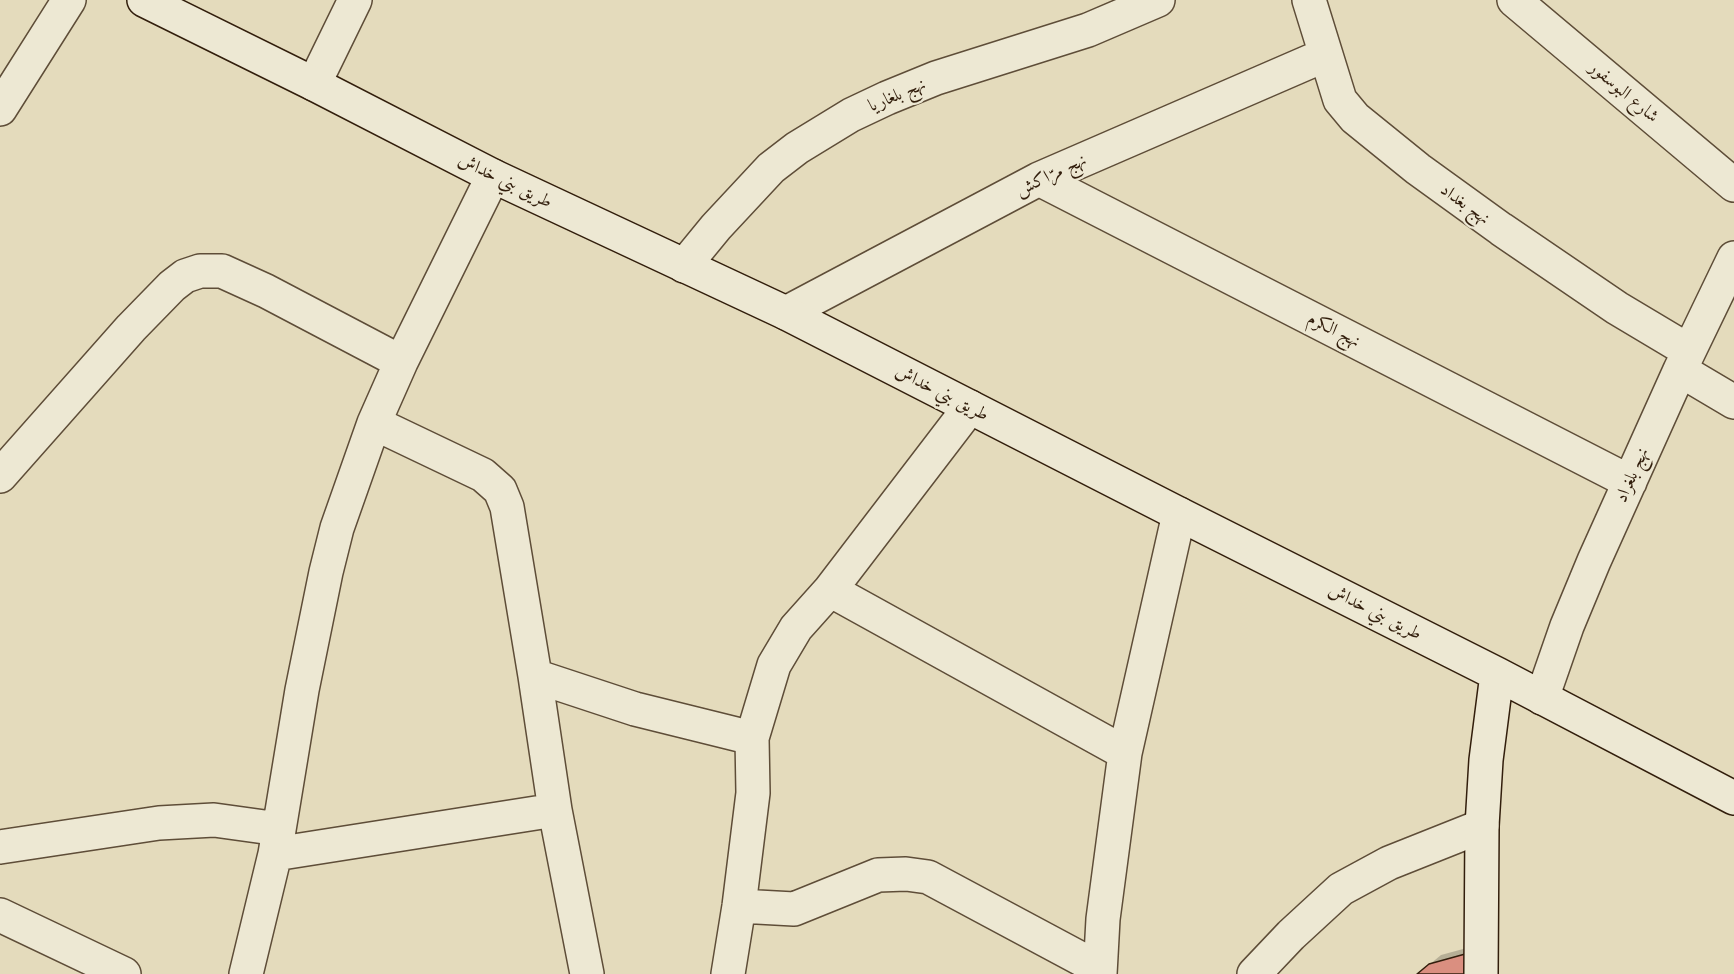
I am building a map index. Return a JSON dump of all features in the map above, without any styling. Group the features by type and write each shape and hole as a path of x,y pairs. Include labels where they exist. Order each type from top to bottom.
{"street":[{"path":"0,109 69,0"},
{"name":"طريق بني خداش","path":"144,0 493,176 786,313 1497,674 1734,798"},
{"path":"314,84 355,0"},
{"name":"نهج بلغاريا","path":"684,266 716,226 771,168 797,147 851,116 936,78 1088,30 1115,8 1158,0"},
{"name":"نهج بغداد","path":"1309,0 1344,106 1355,118 1418,169 1617,308 1685,360 1734,402"},
{"name":"شارع البوسفور","path":"1514,0 1734,185"},
{"name":"نهج مرّاكش","path":"786,313 1039,179 1325,54"},
{"path":"246,974 277,842 302,690 337,528 374,423 401,362 493,176"},
{"name":"نهج الكرم","path":"1039,179 1630,482"},
{"name":"نهج بلغراد","path":"1542,698 1567,626 1685,360 1734,258"},
{"path":"1,471 172,286 185,276 200,271 222,271 266,291 401,362"},
{"path":"728,974 740,906 753,793 752,738 774,665 796,628 830,590 970,407"},
{"path":"374,423 483,475 500,490 507,507 555,810 586,974"},
{"path":"740,906 794,909 878,874 928,877 1100,972 1103,919 1125,753 1179,514"},
{"path":"830,590 1125,753"},
{"path":"1481,974 1482,826 1486,760 1497,674"},
{"path":"535,676 635,709 752,738"},
{"path":"0,847 159,823 214,820 277,842 555,810"},
{"path":"1254,974 1341,889 1389,863 1482,826"},
{"path":"0,915 124,974"}],"building":[{"path":"1476,951 1479,974 1417,974 1429,964"}]}
